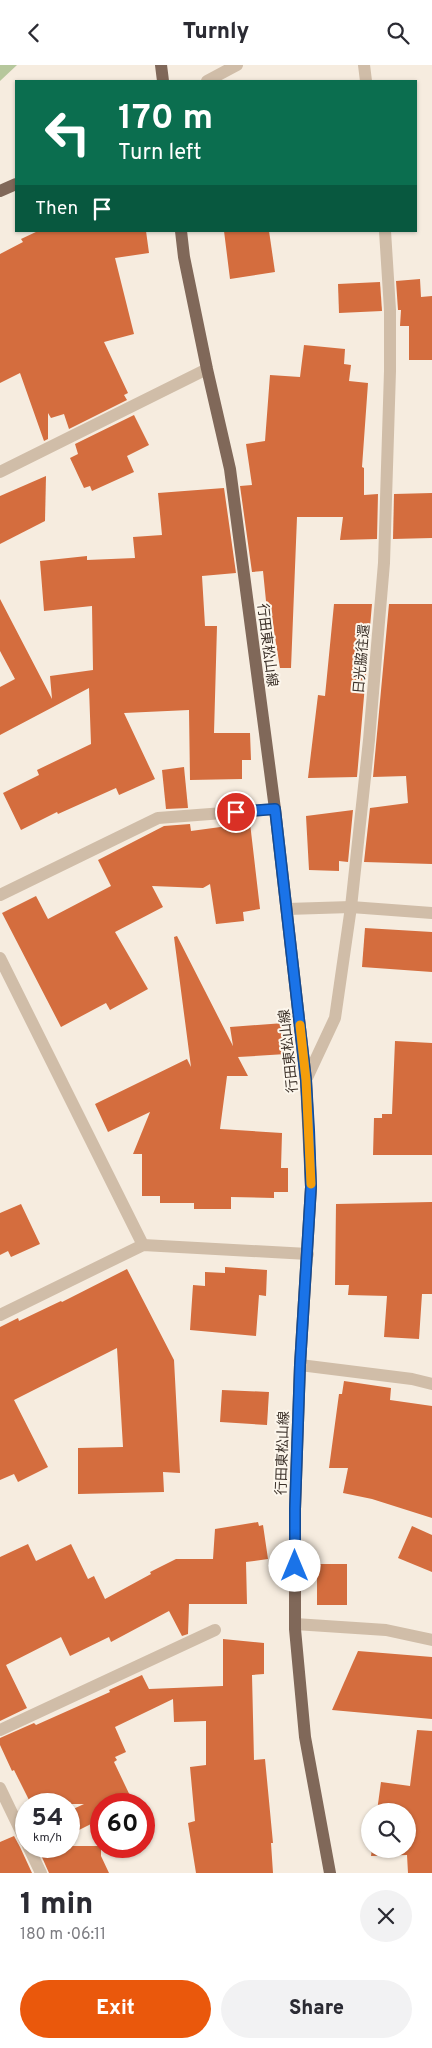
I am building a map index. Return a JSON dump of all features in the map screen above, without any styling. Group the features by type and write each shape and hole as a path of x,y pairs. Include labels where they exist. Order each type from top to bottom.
{"main road":[{"path":"161,65 163,80"},
{"path":"0,191 15,184"},
{"name":"行田東松山線","path":"181,232 184,257 207,369 230,469 275,809 306,1080 311,1187 300,1365 295,1509 296,1624 305,1737 330,1873"}],"street":[{"path":"209,80 237,65"},
{"path":"364,65 366,80"},
{"name":"日光脇往還","path":"306,1080 334,1018 351,907 369,741 384,563 390,371 390,310 385,232"},
{"path":"0,472 207,369"},
{"path":"0,895 158,818 275,809"},
{"path":"287,909 351,907 432,913"},
{"path":"0,958 143,1245"},
{"path":"0,1315 143,1245 308,1253"},
{"path":"300,1365 412,1379 432,1384"},
{"path":"296,1624 386,1630 432,1640"},
{"path":"0,1730 215,1629"},
{"path":"0,1788 15,1819"},
{"path":"34,1858 41,1873"}],"green space":[{"path":"0,65 17,65 0,81"}],"building":[{"path":"36,232 146,232 149,253 115,258 134,334 104,342 128,393 124,395 127,400 69,429 64,414 51,418 48,413 48,439 44,441 20,373 0,383 0,254 23,242 21,239"},
{"path":"224,232 269,232 275,272 230,279"},
{"path":"420,279 421,297 432,296 432,360 409,360 409,326 400,326 401,310 398,310 396,281"},
{"path":"380,282 382,311 339,313 338,284"},
{"path":"304,345 345,349 344,364 351,365 349,381 368,383 362,467 364,468 364,495 378,494 377,539 340,540 343,517 297,517 291,668 280,668 271,612 267,611 263,571 252,572 240,486 252,485 246,444 265,441 270,375 300,377"},
{"path":"134,415 149,445 127,456 134,472 92,491 90,486 84,488 70,458 78,454 75,444"},
{"path":"46,476 45,521 0,544 0,496"},
{"path":"224,488 236,573 202,576 205,626 217,626 214,733 250,733 251,760 242,760 242,779 190,780 189,710 124,713 155,779 119,795 116,788 58,814 57,812 21,830 3,793 39,775 37,770 91,744 89,688 0,735 0,687 15,679 0,651 0,599 52,699 50,676 93,670 92,606 44,611 40,561 87,556 87,560 135,558 133,537 162,535 158,493"},
{"path":"432,493 432,538 393,539 394,494"},
{"path":"334,604 372,604 357,777 308,778 318,695 325,696"},
{"path":"389,604 432,604 432,864 364,862 370,808 408,803 406,776 373,777"},
{"path":"184,767 188,808 166,809 162,770"},
{"path":"353,810 348,862 339,861 339,871 309,870 306,816"},
{"path":"250,823 260,909 243,912 244,921 216,924 210,884 203,888 152,886 163,907 115,932 148,989 110,1010 106,1003 61,1027 2,913 36,896 48,919 111,886 98,860 164,826 190,824 191,831"},
{"path":"365,928 432,932 432,972 362,967"},
{"path":"177,936 233,1046 230,1027 284,1023 286,1054 238,1057 248,1076 227,1076 220,1129 282,1133 281,1168 288,1168 288,1192 274,1192 274,1198 231,1197 231,1209 194,1209 194,1203 160,1203 160,1196 142,1196 142,1154 133,1154 150,1112 108,1132 95,1104 187,1059 191,1067 174,937"},
{"path":"395,1041 432,1043 432,1155 373,1155 374,1118 382,1118 382,1114 392,1114"},
{"path":"432,1202 432,1294 422,1294 419,1339 384,1337 387,1296 348,1295 349,1285 335,1285 336,1204"},
{"path":"21,1204 40,1244 11,1257 8,1251 0,1255 0,1213"},
{"path":"225,1267 267,1270 266,1296 259,1295 256,1336 190,1330 193,1285 205,1286 205,1272 225,1273"},
{"path":"127,1269 174,1360 180,1473 163,1472 164,1492 78,1494 78,1448 123,1447 117,1348 14,1400 48,1467 18,1482 14,1474 0,1480 0,1327 18,1318 19,1321 62,1302"},
{"path":"344,1381 391,1388 390,1400 432,1406 432,1518 372,1499 343,1493 348,1468 329,1468 339,1394 342,1394"},
{"path":"222,1390 269,1392 267,1425 220,1422"},
{"path":"258,1522 259,1526 263,1525 268,1559 246,1562 247,1604 189,1604 188,1634 182,1636 169,1611 111,1642 109,1637 70,1656 61,1637 6,1665 27,1708 0,1721 0,1557 28,1544 36,1561 71,1544 88,1579 94,1576 105,1599 176,1559 213,1559 215,1529"},
{"path":"412,1526 432,1535 432,1572 398,1558"},
{"path":"317,1564 347,1564 347,1605 317,1605"},
{"path":"223,1639 264,1643 264,1674 252,1675 254,1760 265,1759 273,1843 271,1843 273,1873 196,1873 188,1823 195,1821 190,1767 206,1765 206,1721 174,1722 173,1699 115,1727 126,1752 115,1757 117,1760 114,1762 129,1793 90,1793 90,1824 80,1830 80,1806 84,1804 80,1804 80,1793 26,1793 14,1770 12,1771 0,1745 0,1738 34,1723 36,1725 110,1692 109,1690 142,1675 149,1689 223,1686"},
{"path":"358,1651 432,1657 432,1719 332,1710"},
{"path":"417,1730 432,1731 432,1873 408,1873 407,1858 416,1858 416,1803 378,1803 381,1782 410,1786"},
{"path":"14,1836 15,1858 25,1858 32,1873 0,1873 0,1842"},
{"path":"80,1846 90,1846 90,1858 102,1858 109,1873 49,1873 42,1858 80,1858"}],"slow traffic":[{"path":"300,1025 306,1080 311,1184"}],"route":[{"path":"236,812 275,809 306,1080 311,1187 300,1365 295,1566"}]}
